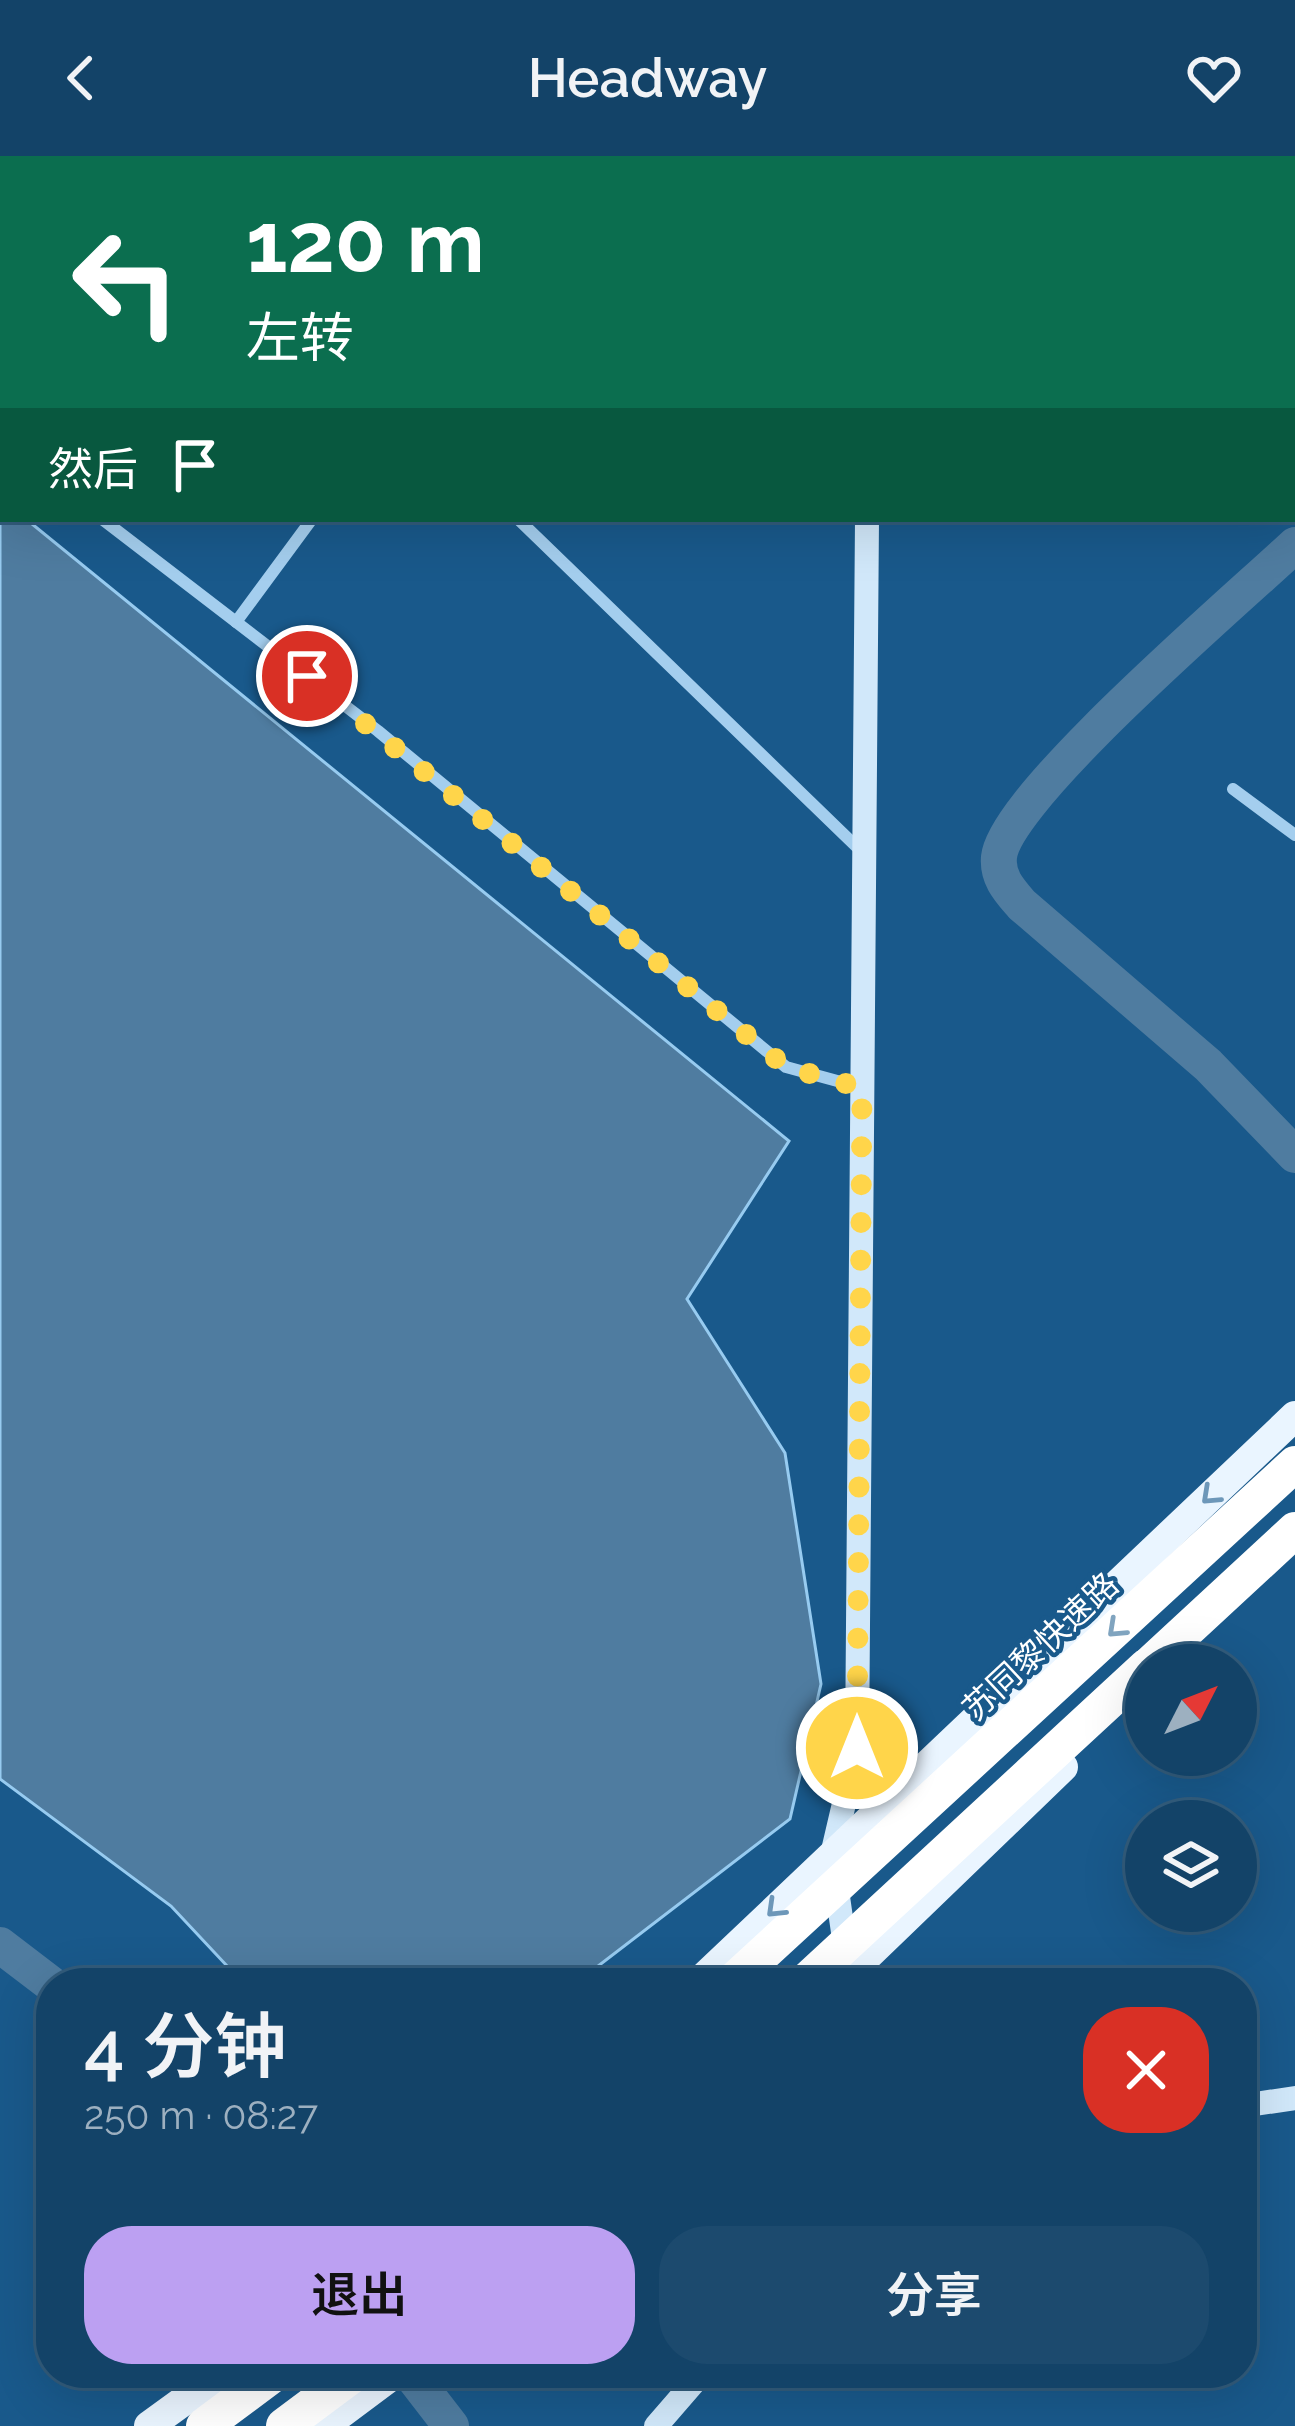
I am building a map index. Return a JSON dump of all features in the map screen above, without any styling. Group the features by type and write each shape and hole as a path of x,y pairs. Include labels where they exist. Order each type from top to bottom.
{"highway":[{"name":"苏同黎快速路","path":"747,1968 1295,1464"},
{"path":"1171,1644 1295,1530"},
{"path":"820,1968 1125,1686"},
{"path":"204,2426 255,2388"},
{"path":"284,2426 335,2388"}],"main road":[{"path":"845,1968 832,1855 857,1748 867,522"},
{"path":"714,1968 1295,1416"},
{"path":"1191,1644 1295,1544"},
{"path":"858,1968 1125,1708"},
{"path":"1257,2104 1295,2098"},
{"path":"149,2426 201,2388"},
{"path":"324,2426 375,2388"},
{"path":"656,2426 689,2388"}],"street":[{"path":"106,522 378,731 786,1067 862,1088"},
{"path":"236,622 310,522"},
{"path":"521,522 864,854"},
{"path":"1233,789 1295,835"}],"water":[{"path":"0,522 30,522 789,1141 687,1299 785,1453 821,1684 790,1819 596,1968 229,1968 171,1906 0,1779"}],"waterway":[{"path":"1295,545 1081,745 1011,828 999,857 1005,884 1022,905 1208,1065 1295,1155"},
{"path":"0,1945 36,1973"},
{"path":"422,2388 451,2426"}],"route":[{"path":"307,676 786,1067 862,1088 857,1748"}]}
